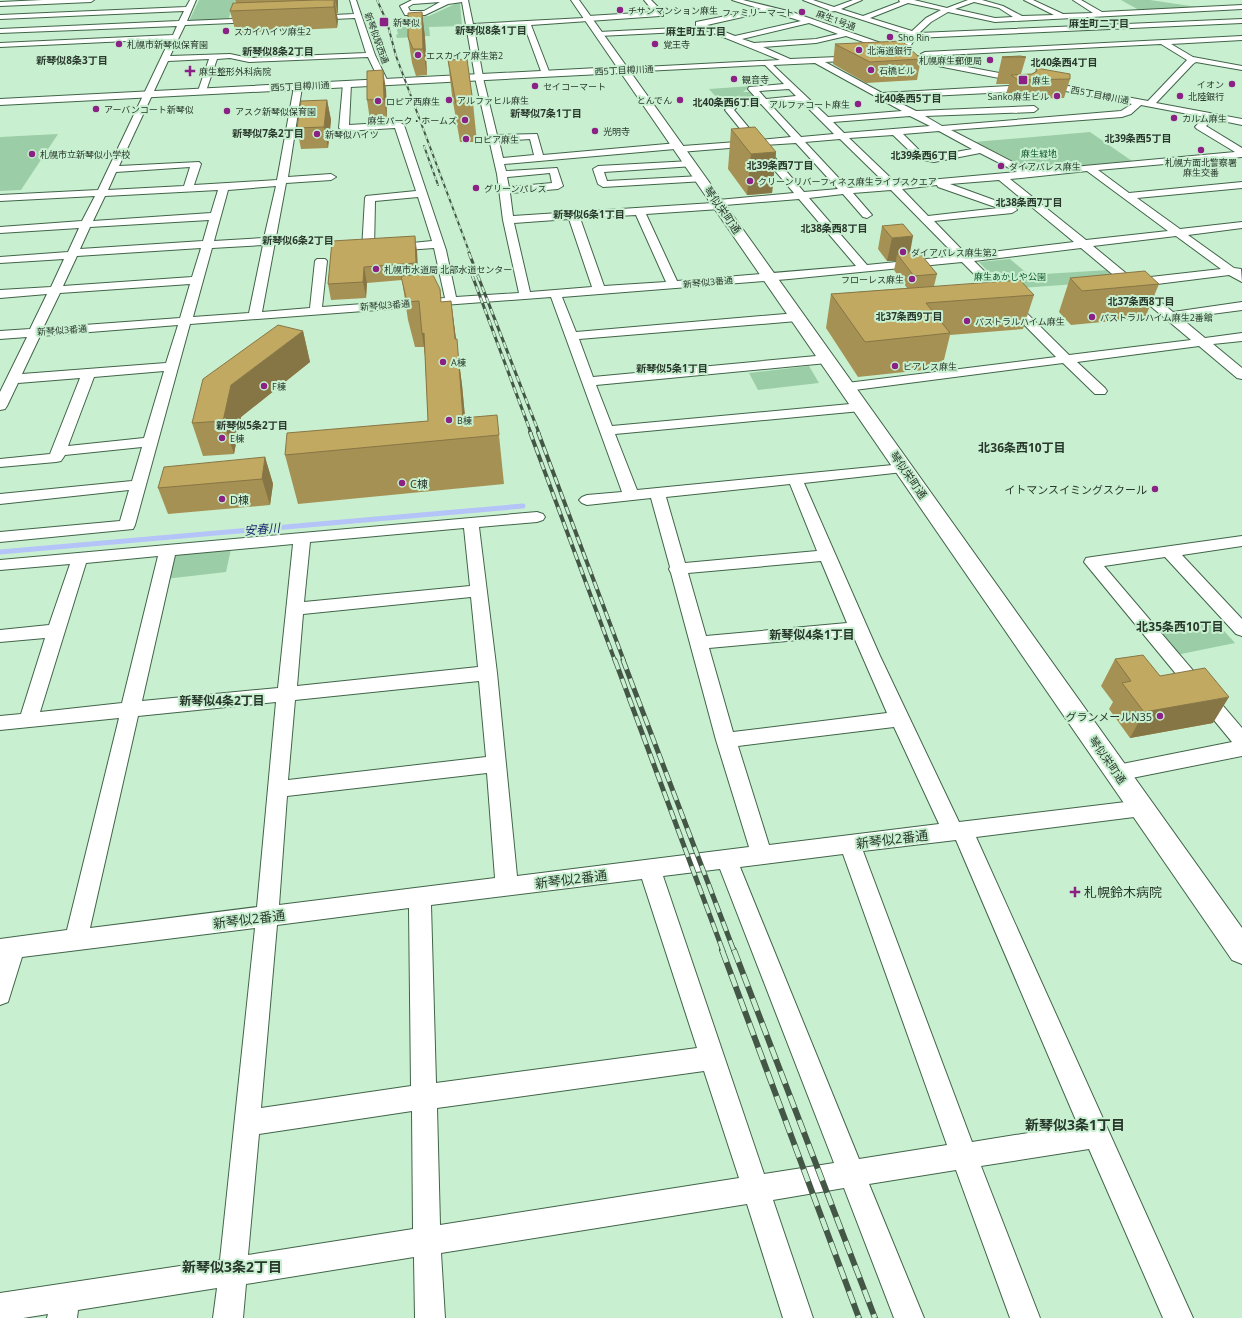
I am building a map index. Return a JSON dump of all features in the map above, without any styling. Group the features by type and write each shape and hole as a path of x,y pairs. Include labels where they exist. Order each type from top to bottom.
{"main road":[{"name":"琴似栄町通","path":"575,0 1242,951"},
{"name":"西5丁目樽川通","path":"0,102 624,70"}],"street":[{"path":"0,4 32,1 91,0"},
{"path":"0,406 193,0"},
{"name":"新琴似駅西通","path":"353,0 371,55 384,82"},
{"path":"442,2 425,13 408,13 404,6 408,3 430,1 440,3 442,2 464,0 479,77 500,161 508,220 524,295"},
{"path":"469,26 660,14 647,0"},
{"name":"麻生1号通","path":"735,0 808,20 907,55"},
{"path":"806,0 912,35 982,34 1240,22"},
{"path":"733,38 808,20 859,0"},
{"path":"864,18 907,0 989,19 1242,7"},
{"path":"1020,18 1001,7 974,0 948,10 924,22 912,35 906,46 907,55 1242,38"},
{"path":"1076,0 1100,14"},
{"path":"1236,0 1242,1"},
{"path":"0,37 3,31 32,1"},
{"path":"1033,1 1061,16 1105,45"},
{"path":"1173,2 1212,8 1240,22"},
{"path":"1125,4 1140,12"},
{"path":"0,17 103,9 189,9"},
{"path":"79,41 103,9"},
{"path":"770,9 699,24 792,61"},
{"path":"306,18 358,16"},
{"path":"739,16 812,42"},
{"path":"989,19 974,25 982,34 1003,50"},
{"path":"3,31 268,20"},
{"path":"527,23 546,74"},
{"path":"599,34 677,30"},
{"path":"753,46 812,42 847,34"},
{"path":"0,45 175,37"},
{"path":"1163,42 1195,60 1242,68"},
{"path":"164,59 230,56 249,60 371,55"},
{"name":"西5丁目樽川通","path":"885,56 907,55 928,62 1242,122"},
{"path":"202,91 214,56"},
{"name":"西5丁目樽川通","path":"624,70 863,58"},
{"path":"816,60 880,96 1028,174"},
{"path":"1150,104 1190,62 1195,60"},
{"path":"767,62 927,219 1044,338 1068,359 1100,391"},
{"path":"347,84 344,128 399,125 438,244 451,300"},
{"path":"255,315 298,86"},
{"path":"791,86 752,90 867,215"},
{"path":"880,96 1055,86"},
{"path":"803,98 735,104 729,110 864,269"},
{"path":"500,161 679,147 758,143 1122,114 1128,112 1139,102"},
{"path":"1074,107 1086,116"},
{"path":"825,120 1042,108"},
{"path":"1211,116 1200,127 1242,153"},
{"path":"895,132 921,157 934,159 982,150"},
{"path":"494,138 534,136 539,158"},
{"path":"508,220 574,217 719,205 1242,153"},
{"path":"113,169 196,164 188,188"},
{"path":"691,164 598,169 603,184 701,179"},
{"path":"1090,169 1176,232 1236,271 1242,279"},
{"path":"502,174 554,170 558,186 505,190"},
{"path":"0,198 224,187 331,177"},
{"path":"1002,177 1242,375"},
{"path":"927,219 1012,210 938,183"},
{"path":"1127,196 1242,185"},
{"path":"0,537 127,525 171,367 224,187"},
{"path":"421,194 370,198 364,250 438,244"},
{"path":"640,212 673,285"},
{"path":"0,230 215,216"},
{"path":"574,217 599,290"},
{"name":"新琴似3番通","path":"0,334 673,285 864,269 1242,225"},
{"path":"0,260 207,244 268,241"},
{"path":"316,311 321,261"},
{"path":"1130,283 1236,271"},
{"path":"0,294 197,280"},
{"path":"555,293 631,495"},
{"path":"1169,316 1242,306"},
{"path":"570,336 797,316"},
{"path":"847,387 1242,337"},
{"path":"588,382 827,359"},
{"path":"13,379 171,367"},
{"path":"0,463 56,458 89,373"},
{"path":"607,431 861,407"},
{"path":"59,451 150,442"},
{"path":"587,500 904,468"},
{"path":"795,478 826,555 900,719 958,831 1178,1318"},
{"path":"0,499 138,485"},
{"path":"657,492 677,569 726,740 762,855"},
{"path":"0,565 537,517"},
{"path":"471,522 488,672 507,887"},
{"path":"228,1318 302,538"},
{"path":"1242,541 1092,562 1242,741"},
{"path":"76,940 129,710 168,550"},
{"path":"1169,551 1242,630"},
{"path":"677,569 826,555"},
{"path":"28,720 80,557"},
{"path":"295,609 479,591"},
{"path":"698,643 859,628"},
{"path":"0,636 56,631"},
{"path":"0,723 488,672"},
{"path":"726,740 900,719"},
{"path":"1117,773 1242,748"},
{"path":"277,789 496,764"},
{"name":"新琴似2番通","path":"7,949 1142,808"},
{"path":"850,844 1025,1318"},
{"path":"727,860 909,1318"},
{"path":"650,869 754,1189 798,1318"},
{"path":"420,897 423,1097 430,1318"},
{"path":"0,994 7,949"},
{"path":"246,1124 423,1097 712,1058"},
{"path":"0,1307 64,1308 232,1272 1096,1135"}],"green space":[{"path":"199,0 235,0 228,20 189,21"},
{"path":"1121,0 1150,0 1197,7 1139,10"},
{"path":"460,3 462,26 429,27 430,36 397,38 396,35 398,34 394,18 429,16"},
{"path":"751,86 743,92 749,92 758,101 733,103 740,94 731,102 717,98 709,89"},
{"name":"麻生緑地","path":"1090,132 1132,161 1031,171 1026,170 974,142"},
{"path":"58,134 21,190 0,191 0,137"},
{"name":"麻生あかしや公園","path":"1010,259 1029,275 1108,270 1120,281 1005,289 979,262"},
{"path":"809,366 819,383 758,390 749,373"},
{"path":"231,549 226,572 165,579 172,554"},
{"path":"1216,622 1235,643 1176,655 1158,632"}],"building":[{"path":"334,0 334,7 230,11 233,3"},
{"path":"422,12 423,49 413,49 408,37 408,13"},
{"path":"902,41 921,59 870,62 835,44"},
{"path":"1020,56 1026,57 1002,57"},
{"path":"467,59 473,103 456,104 448,60"},
{"path":"1036,68 1070,74 1070,79 1018,80 1011,75 1032,74 1037,71"},
{"path":"383,70 384,99 367,100 367,71"},
{"path":"327,100 324,127 297,128 301,101"},
{"path":"755,127 776,152 751,154 731,129"},
{"path":"903,224 913,236 892,238 882,226"},
{"path":"415,236 416,263 364,267 363,282 328,284 332,241"},
{"path":"919,252 937,274 914,276 897,254"},
{"path":"1145,271 1159,284 1082,291 1070,278"},
{"path":"432,273 440,289 441,302 451,301 455,339 457,339 463,418 497,415 499,435 285,455 287,433 428,421 424,333 422,334 419,301 407,302 401,276"},
{"path":"1020,280 1034,295 926,303 950,333 865,342 831,294"},
{"path":"278,325 303,331 231,385 223,421 192,423 203,379"},
{"path":"265,457 262,479 158,488 164,467"},
{"path":"1143,655 1160,676 1205,668 1229,697 1144,712 1122,683 1131,681 1115,659"}],"waterway":[{"name":"安春川","path":"0,552 523,506"}],"railway":[{"path":"377,0 387,22 396,56 470,254"},
{"path":"424,146 438,185"},
{"path":"469,253 539,433"},
{"path":"472,275 531,433"},
{"path":"530,432 615,661"},
{"path":"538,432 624,661"},
{"path":"615,660 723,951"},
{"path":"623,660 734,951"},
{"path":"722,950 859,1318"},
{"path":"734,950 875,1318"}],"place":[{"name":"チサンマンション麻生","path":"620,10"},
{"name":"ファミリーマート","path":"802,12"},
{"name":"新琴似","path":"384,22"},
{"name":"スカイハイツ麻生2","path":"226,31"},
{"name":"Sho Rin","path":"890,37"},
{"name":"札幌市新琴似保育園","path":"119,44"},
{"name":"覚王寺","path":"655,44"},
{"name":"北海道銀行","path":"859,50"},
{"name":"エスカイア麻生第2","path":"418,55"},
{"name":"札幌麻生郵便局","path":"990,60"},
{"name":"石橋ビル","path":"871,70"},
{"name":"麻生整形外科病院","path":"190,71"},
{"name":"観音寺","path":"734,79"},
{"name":"麻生","path":"1023,80"},
{"name":"イオン","path":"1232,84"},
{"name":"セイコーマート","path":"535,86"},
{"name":"Sanko麻生ビル","path":"1057,96"},
{"name":"北陸銀行","path":"1180,96"},
{"name":"アルファヒル麻生","path":"449,100"},
{"name":"とんでん","path":"680,100"},
{"name":"ロピア西麻生","path":"378,101"},
{"name":"アルファコート麻生","path":"858,104"},
{"name":"アーバンコート新琴似","path":"96,109"},
{"name":"アスク新琴似保育園","path":"227,111"},
{"name":"カルム麻生","path":"1174,118"},
{"name":"麻生パーク・ホームズ","path":"465,120"},
{"name":"光明寺","path":"595,131"},
{"name":"新琴似ハイツ","path":"317,134"},
{"name":"ロピア麻生","path":"466,139"},
{"name":"札幌方面北警察署 麻生交番","path":"1201,150"},
{"name":"札幌市立新琴似小学校","path":"32,154"},
{"name":"ダイアパレス麻生","path":"1001,166"},
{"name":"クリーンリバーフィネス麻生ライブスクエア","path":"750,181"},
{"name":"グリーンパレス","path":"476,188"},
{"name":"ダイアパレス麻生第2","path":"903,252"},
{"name":"札幌市水道局 北部水道センター","path":"376,269"},
{"name":"フローレス麻生","path":"912,279"},
{"name":"パストラルハイム麻生2番館","path":"1092,317"},
{"name":"パストラルハイム麻生","path":"967,321"},
{"name":"A棟","path":"443,362"},
{"name":"ピアレス麻生","path":"895,366"},
{"name":"F棟","path":"264,386"},
{"name":"B棟","path":"449,420"},
{"name":"E棟","path":"222,438"},
{"name":"C棟","path":"402,483"},
{"name":"イトマンスイミングスクール","path":"1155,489"},
{"name":"D棟","path":"222,499"},
{"name":"グランメールN35","path":"1160,716"},
{"name":"札幌鈴木病院","path":"1075,892"}],"district":[{"name":"麻生町二丁目","path":"1099,23"},
{"name":"新琴似8条1丁目","path":"491,30"},
{"name":"麻生町五丁目","path":"696,31"},
{"name":"新琴似8条2丁目","path":"278,51"},
{"name":"新琴似8条3丁目","path":"72,60"},
{"name":"北40条西4丁目","path":"1064,62"},
{"name":"北40条西5丁目","path":"908,98"},
{"name":"北40条西6丁目","path":"726,102"},
{"name":"新琴似7条1丁目","path":"546,113"},
{"name":"新琴似7条2丁目","path":"268,133"},
{"name":"北39条西5丁目","path":"1138,138"},
{"name":"北39条西6丁目","path":"924,155"},
{"name":"北39条西7丁目","path":"780,165"},
{"name":"北38条西7丁目","path":"1029,202"},
{"name":"新琴似6条1丁目","path":"589,214"},
{"name":"北38条西8丁目","path":"834,228"},
{"name":"新琴似6条2丁目","path":"298,240"},
{"name":"北37条西8丁目","path":"1141,301"},
{"name":"北37条西9丁目","path":"909,316"},
{"name":"新琴似5条1丁目","path":"672,368"},
{"name":"新琴似5条2丁目","path":"252,425"},
{"name":"北36条西10丁目","path":"1022,447"},
{"name":"北35条西10丁目","path":"1180,626"},
{"name":"新琴似4条1丁目","path":"812,634"},
{"name":"新琴似4条2丁目","path":"222,700"},
{"name":"新琴似3条1丁目","path":"1075,1124"},
{"name":"新琴似3条2丁目","path":"232,1266"}]}
